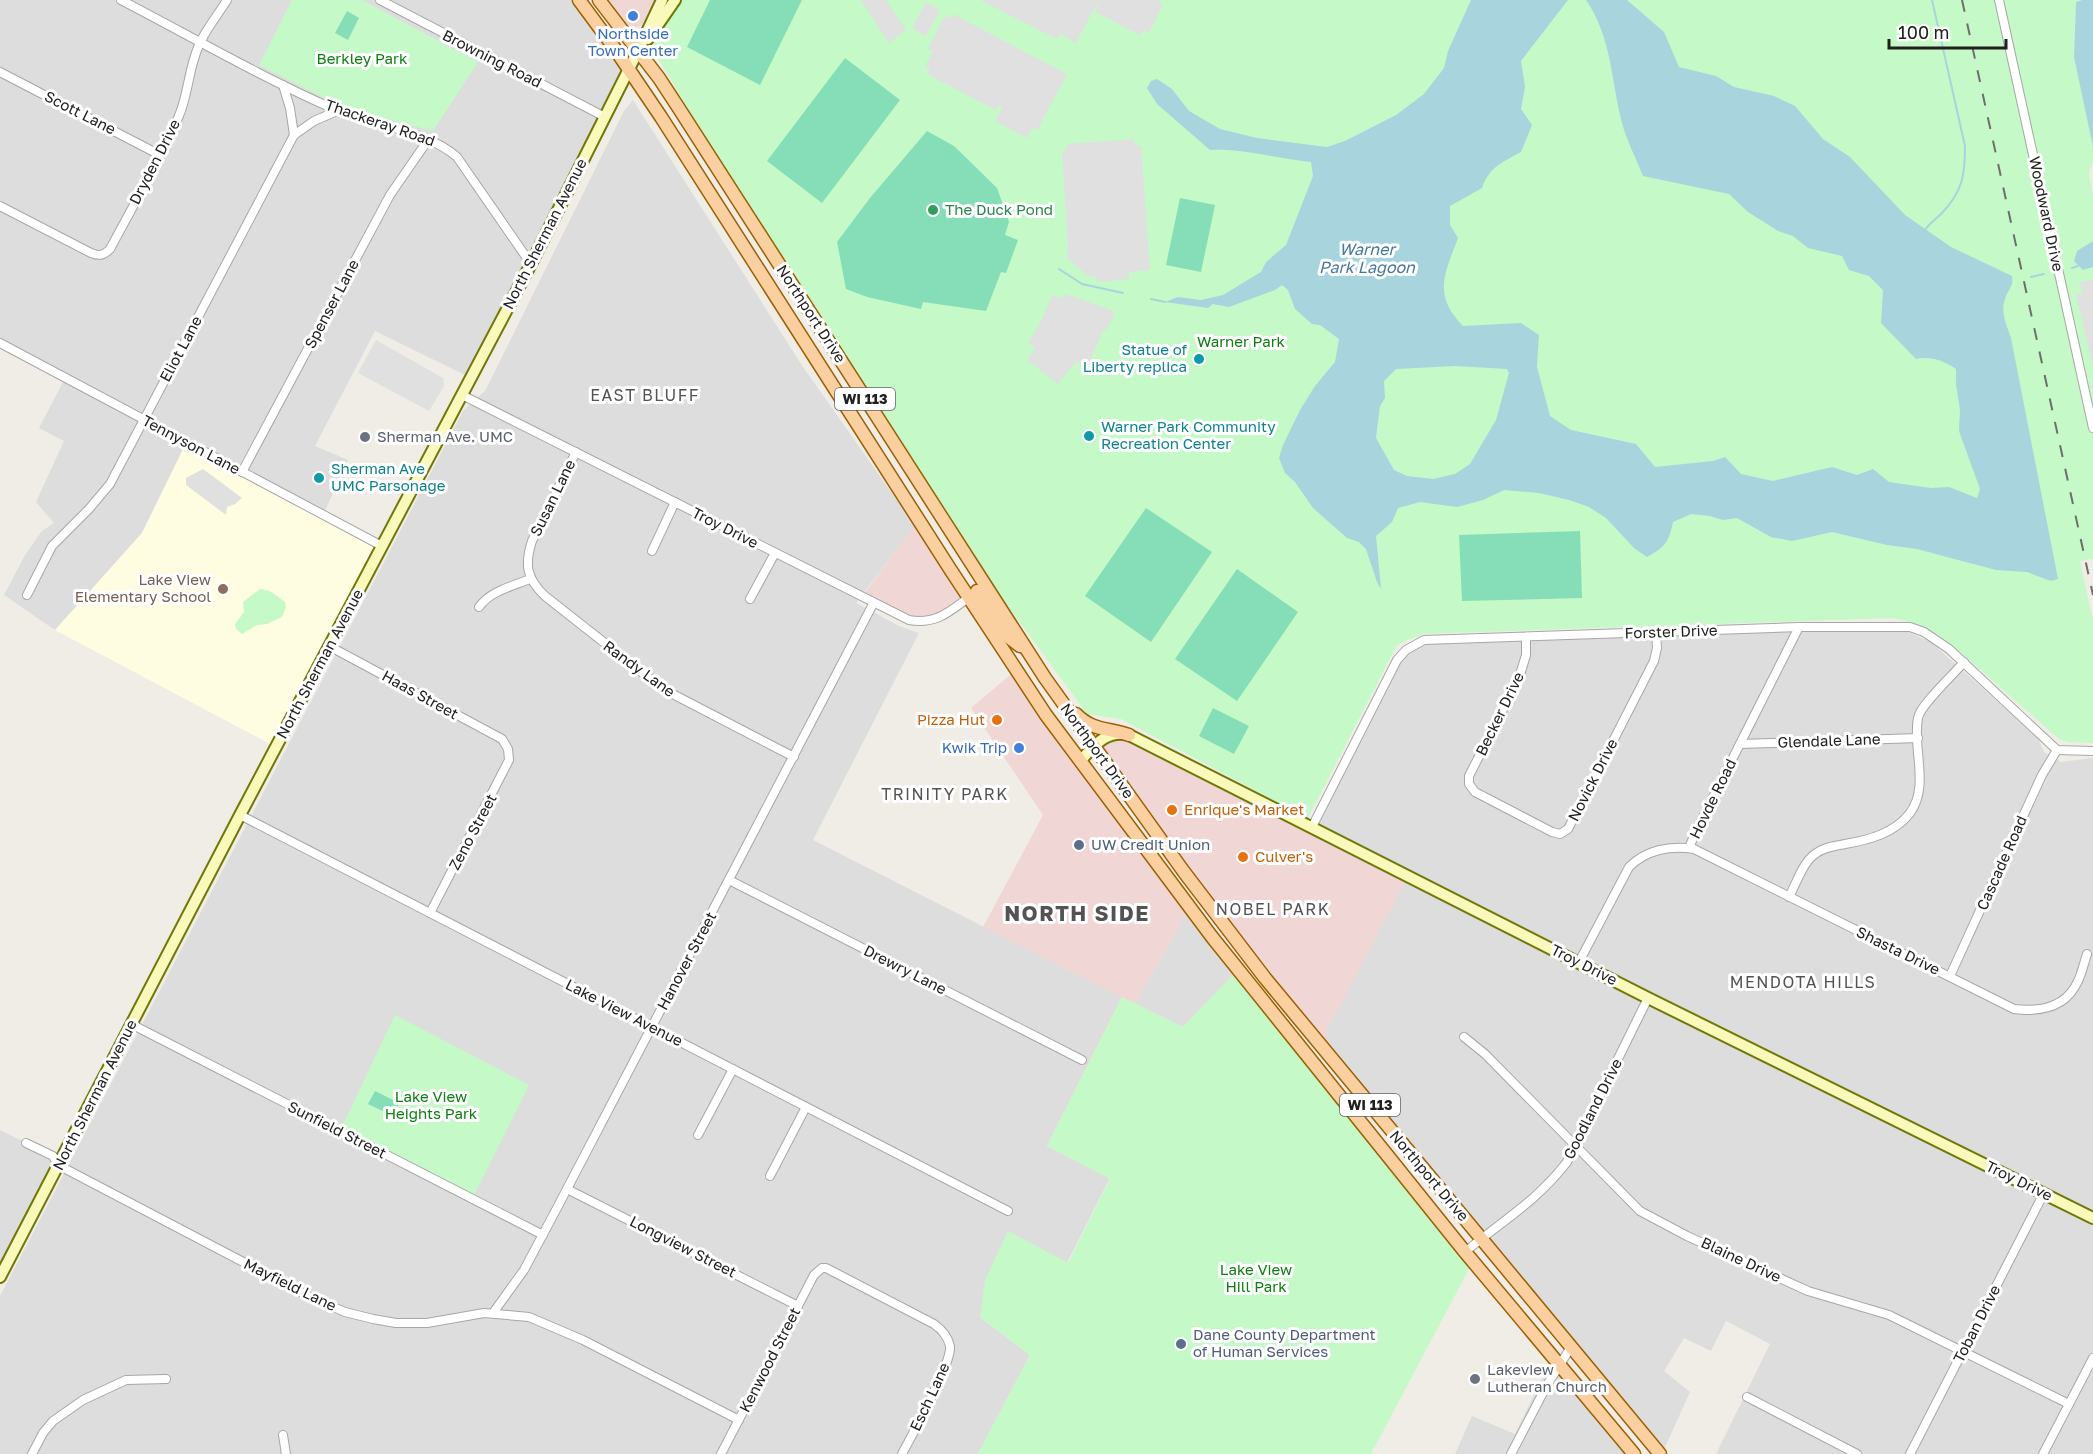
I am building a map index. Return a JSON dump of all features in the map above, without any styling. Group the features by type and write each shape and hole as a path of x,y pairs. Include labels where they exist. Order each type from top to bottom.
{"main road":[{"name":"Northport Drive","path":"579,0 629,70 1007,636 1026,650 1093,747 1265,978 1660,1454"},
{"name":"Northport Drive","path":"599,0 678,107 977,591 1046,715 1212,937 1558,1366 1634,1454"},
{"path":"1045,678 1086,723 1129,735"},
{"path":"1153,857 1182,882 1212,922 1223,924"}],"street":[{"name":"Thackeray Road","path":"121,0 337,111 446,147 457,157 531,264"},
{"name":"Dryden Drive","path":"0,206 91,253 98,256 104,255 110,249 180,116 188,78 201,42 227,0"},
{"name":"Browning Road","path":"380,0 605,117"},
{"name":"North Sherman Avenue","path":"0,1277 240,815 531,264 662,0"},
{"name":"North Sherman Avenue","path":"638,51 675,0"},
{"name":"Woodward Drive","path":"1999,0 2093,428"},
{"name":"Scott Lane","path":"0,72 160,155"},
{"path":"284,85 294,135"},
{"name":"Eliot Lane","path":"27,595 52,546 110,484 294,135 314,121 337,111"},
{"name":"Spenser Lane","path":"242,472 390,195 428,140"},
{"name":"Tennyson Lane","path":"0,343 382,546"},
{"name":"Troy Drive","path":"462,395 909,621 925,623 940,617 977,591"},
{"name":"Susan Lane","path":"530,579 528,554 532,541 576,452"},
{"path":"652,552 675,502"},
{"path":"750,599 775,554"},
{"path":"480,607 483,601 491,596 530,579"},
{"name":"Randy Lane","path":"530,579 532,584 545,596 663,689 794,757"},
{"name":"Hanover Street","path":"493,1313 511,1290 543,1235 873,604"},
{"name":"Forster Drive","path":"1312,827 1397,660 1406,650 1424,640 1798,627 1910,627 1936,639 1964,662 2057,750"},
{"name":"Hovde Road","path":"1579,962 1629,867 1642,856 1679,846 1689,848 1798,627"},
{"name":"Novick Drive","path":"1472,790 1552,832 1560,834 1566,832 1654,661 1657,648 1656,632"},
{"name":"Becker Drive","path":"1472,790 1469,784 1470,776 1519,678 1524,663 1526,637"},
{"name":"Haas Street","path":"329,646 502,739 508,749"},
{"path":"1789,897 1809,859 1816,853 1828,847 1854,843 1887,832 1910,812 1917,796 1920,779 1918,718 1923,708 1964,662"},
{"path":"1081,760 1093,747 1113,734 1129,735"},
{"name":"Troy Drive","path":"1129,735 1648,998 2093,1218"},
{"name":"Glendale Lane","path":"1740,744 1918,738"},
{"name":"Zeno Street","path":"430,913 509,760 508,749"},
{"path":"2057,750 2093,751"},
{"name":"Cascade Road","path":"1950,976 2039,781 2057,750"},
{"name":"Lake View Avenue","path":"240,815 1008,1211"},
{"name":"Shasta Drive","path":"1689,848 2014,1009 2032,1011 2058,1003 2078,982 2086,954"},
{"name":"Drewry Lane","path":"729,880 1082,1060"},
{"name":"Goodland Drive","path":"1465,1252 1532,1201 1550,1184 1567,1162 1648,998"},
{"name":"Sunfield Street","path":"131,1024 543,1235"},
{"name":"Blaine Drive","path":"1464,1037 1492,1062 1631,1204 1657,1221 1787,1282 1838,1301 1888,1315 2069,1404"},
{"path":"698,1135 733,1069"},
{"path":"770,1176 806,1107"},
{"name":"Mayfield Lane","path":"26,1143 52,1156 58,1165 310,1297 345,1311 373,1319 406,1323 427,1323 493,1313 529,1317 571,1334 739,1420"},
{"name":"Longview Street","path":"567,1189 798,1306"},
{"name":"Toban Drive","path":"1910,1454 2043,1193"},
{"name":"Kenwood Street","path":"722,1454 814,1275 822,1268 934,1324 947,1339"},
{"name":"Esch Lane","path":"902,1454 946,1366 950,1347 947,1339"},
{"path":"1511,1454 1570,1347"},
{"path":"2043,1454 2093,1358"},
{"path":"32,1454 53,1420 83,1400 126,1380 166,1379"},
{"path":"1747,1397 1857,1454"},
{"path":"283,1435 286,1454"}],"shaded area":[{"path":"0,0 579,0 629,70 471,378 375,331 315,446 348,460 323,515 187,443 142,533 55,630 4,595 25,555 42,531 54,523 36,502 64,441 39,428 65,378 0,343"},
{"name":"Northside Town Center","path":"609,0 655,0 641,26 632,29 623,22"},
{"path":"861,0 886,0 906,30 889,43"},
{"path":"980,0 1159,0 1163,4 1149,33 1143,30 1140,35 1095,12 1098,6 1096,5 1076,43 1060,34 1057,39"},
{"path":"926,2 940,10 926,36 912,28"},
{"path":"953,14 1067,74 1037,130 1032,128 1027,138 995,121 1002,107 998,105 996,110 927,74 930,69 925,66 933,51 928,49 945,16 950,19"},
{"path":"633,100 801,364 915,526 856,603 899,626 919,633 813,840 1122,997 1047,1146 1110,1178 1067,1263 980,1317 1030,1355 978,1454 0,1454 0,1296 463,411 485,391 624,111"},
{"path":"1134,139 1135,146 1141,145 1150,270 1129,272 1129,279 1097,282 1095,276 1088,276 1067,258 1062,151 1067,150 1067,144"},
{"path":"2093,280 2092,362 2076,295 2082,293 2080,282"},
{"path":"1065,294 1114,311 1113,318 1103,331 1090,361 1085,366 1076,361 1058,384 1027,360 1035,348 1028,342 1040,324 1052,295 1062,299"},
{"path":"376,340 443,378 444,386 429,411 358,373"},
{"name":"Lake View Elementary School","path":"185,445 376,548 270,744 55,630 142,533"},
{"path":"203,469 242,498 227,507 226,515 186,485 186,478"},
{"path":"919,520 969,597 925,623 861,598"},
{"path":"1898,627 1932,643 2038,738 2044,752 2061,762 2093,758 2093,1454 1716,1454 1770,1344 1726,1321 1711,1351 1684,1338 1664,1371 1690,1392 1662,1454 1320,1044 1312,827 1397,660 1418,642"},
{"path":"1016,670 1190,907 1135,1004 983,927 1043,815 971,708"},
{"path":"1116,733 1408,876 1320,1044 1093,747"},
{"path":"1186,914 1233,975 1183,1027 1135,1004"},
{"path":"0,1130 53,1156 58,1165 0,1277"},
{"path":"1550,1362 1628,1454 1455,1454 1472,1416 1515,1434"}],"green space":[{"name":"Berkley Park","path":"292,0 362,0 478,62 433,131 346,109 259,65"},
{"name":"Warner Park","path":"676,0 2082,0 2076,2 2074,57 2093,145 2093,162 2089,172 2093,198 2093,241 2077,251 2083,270 2093,267 2093,559 2080,561 2093,621 2093,743 2068,742 2059,739 1952,645 1924,628 1892,618 1422,634 1397,645 1308,818 1121,719 1087,714 972,557 754,217 652,49"},
{"path":"710,0 802,0 760,85 687,47"},
{"path":"347,11 359,18 348,40 335,33"},
{"path":"845,58 900,100 822,203 767,161"},
{"name":"The Duck Pond","path":"927,131 954,146 997,188 1009,222 1005,235 1018,240 1006,273 1001,272 986,311 923,302 921,309 867,297 846,289 837,242 870,198"},
{"path":"1180,198 1215,205 1201,272 1166,265"},
{"path":"1146,508 1212,552 1151,642 1085,596"},
{"path":"1580,531 1582,598 1462,601 1459,535"},
{"path":"1237,569 1298,612 1237,701 1175,659"},
{"path":"260,589 270,591 285,602 286,607 282,617 267,624 257,625 242,634 236,629 235,624 244,612 243,602"},
{"path":"1213,708 1249,726 1234,754 1199,736"},
{"name":"Lake View Hill Park","path":"1233,975 1471,1265 1371,1454 978,1454 1030,1355 980,1317 985,1280 1008,1231 1068,1263 1110,1179 1047,1146 1122,997 1183,1027"},
{"name":"Lake View Heights Park","path":"395,1015 529,1085 472,1199 340,1131"},
{"path":"375,1091 399,1103 393,1116 368,1104"}],"water":[{"name":"Warner Park Lagoon","path":"1471,0 1568,0 1521,61 1525,87 1521,109 1532,125 1521,152 1493,170 1482,188 1450,206 1450,225 1458,238 1444,283 1447,304 1463,326 1521,323 1539,335 1537,367 1550,416 1571,430 1636,444 1655,467 1713,461 1725,457 1741,474 1773,481 1832,467 1857,475 1873,469 1889,482 1931,488 1949,487 1977,498 1980,489 1959,431 1960,410 1956,369 1937,360 1916,359 1881,323 1883,290 1869,276 1849,270 1842,256 1808,248 1793,236 1778,231 1748,212 1729,194 1643,176 1622,123 1605,41 1586,0 1627,0 1664,32 1679,67 1716,76 1734,87 1774,96 1795,106 1823,139 1850,157 1905,215 1951,247 2012,276 2004,304 2004,314 2011,338 2058,579 2051,581 2027,572 1996,570 1917,549 1887,545 1832,532 1792,541 1771,537 1737,518 1723,520 1691,514 1673,522 1665,543 1647,557 1634,548 1606,518 1589,507 1539,493 1504,490 1483,500 1457,507 1420,502 1398,508 1392,522 1376,536 1381,589 1366,549 1359,542 1347,538 1313,508 1295,482 1285,473 1279,458 1300,410 1315,386 1335,362 1339,339 1320,325 1312,324 1295,309 1288,290 1282,285 1275,290 1229,307 1213,304 1208,308 1165,302 1178,297 1201,300 1223,295 1261,272 1266,262 1286,245 1313,176 1311,162 1235,151 1210,150 1157,104 1147,88 1151,81 1157,79 1172,89 1189,111 1220,129 1257,138 1327,147 1345,141 1396,115 1424,94 1444,68 1448,51","holes":["1455,366 1507,369 1509,373 1496,420 1470,464 1455,474 1433,479 1407,476 1394,470 1376,438 1380,406 1385,398 1384,381 1396,369"]},
{"path":"2093,0 2093,147 2074,57 2076,2"},
{"path":"2093,241 2093,267 2083,270 2074,261 2077,251"}],"waterway":[{"path":"1925,230 1949,205 1959,190 1965,156 1965,146 1932,0"},
{"path":"2072,268 2078,266"},
{"path":"1059,269 1082,284 1123,293"},
{"path":"2031,277 2044,274"},
{"path":"1151,299 1165,302"}],"railway":[{"path":"1962,0 2093,595"}],"place":[{"name":"Northside Town Center","path":"633,16"},
{"name":"The Duck Pond","path":"933,210"},
{"name":"Statue of Liberty replica","path":"1199,359"},
{"name":"Warner Park Community Recreation Center","path":"1089,436"},
{"name":"Sherman Ave. UMC","path":"365,437"},
{"name":"Sherman Ave UMC Parsonage","path":"319,478"},
{"name":"Lake View Elementary School","path":"223,589"},
{"name":"Pizza Hut","path":"997,720"},
{"name":"Kwik Trip","path":"1019,748"},
{"name":"Enrique's Market","path":"1172,810"},
{"name":"UW Credit Union","path":"1079,845"},
{"name":"Culver's","path":"1243,857"},
{"name":"Dane County Department of Human Services","path":"1181,1344"},
{"name":"Lakeview Lutheran Church","path":"1475,1379"}],"district":[{"name":"EAST BLUFF","path":"645,395"},
{"name":"TRINITY PARK","path":"945,794"},
{"name":"NOBEL PARK","path":"1273,909"},
{"name":"NORTH SIDE","path":"1077,914"},
{"name":"MENDOTA HILLS","path":"1803,982"}]}
